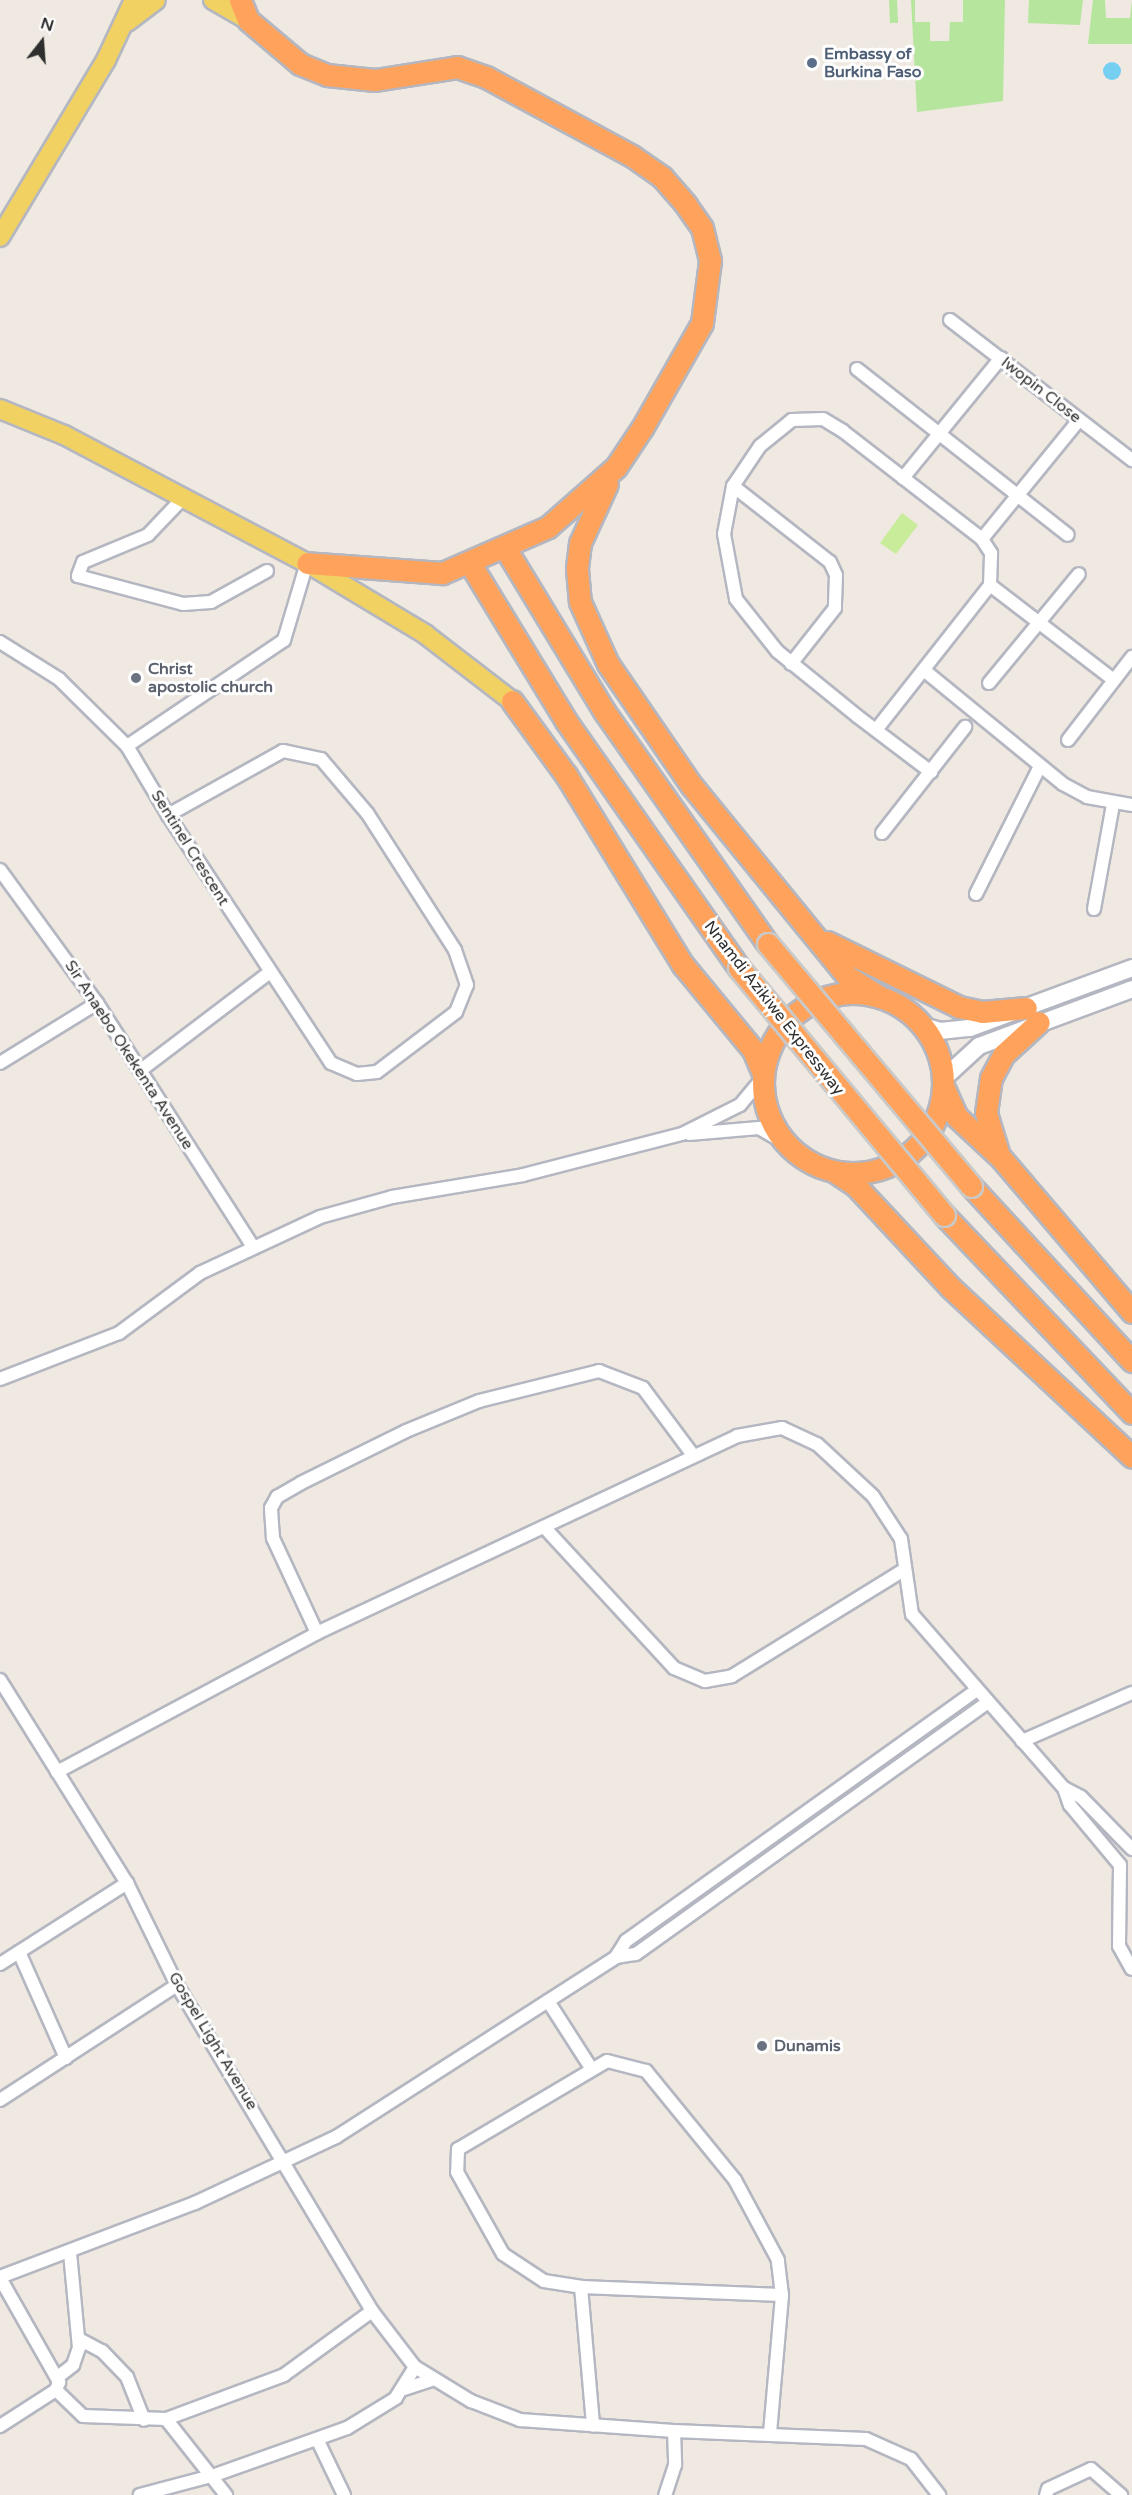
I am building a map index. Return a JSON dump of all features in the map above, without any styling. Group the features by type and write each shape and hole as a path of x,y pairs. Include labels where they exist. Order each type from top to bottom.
{"highway":[{"path":"240,0 300,64 327,75 375,80 457,67 486,77 632,156 662,177 702,228 710,261 702,323 591,513 578,568 580,602 620,682 692,786 848,977 923,1026 952,1110 1001,1158 1132,1312"},
{"path":"307,563 442,573 505,548 548,527 616,467"},
{"path":"505,548 529,591 686,832 768,944 971,1186 1132,1361"},
{"name":"Nnamdi Azikiwe Expressway","path":"470,562 566,721 739,968 944,1215 1132,1413"},
{"path":"529,591 620,682"},
{"path":"512,701 566,775 683,965 753,1050 763,1076 772,1124 786,1143 855,1185 950,1287 1132,1457"},
{"path":"810,929 843,952 959,1006 982,1012 1032,1015"},
{"path":"763,1076 775,1036 802,1008 839,994 878,996"},
{"path":"1001,1158 986,1113 991,1078 1004,1054 1032,1015"},
{"path":"829,1170 852,1173 897,1162 930,1130 943,1083"}],"main road":[{"path":"0,237 125,24 134,0"},
{"path":"125,24 156,0"},
{"path":"213,0 247,10"},
{"path":"0,409 184,497 307,563 425,634 512,701"},
{"path":"943,1083 968,1051 1032,1015 1132,968"},
{"path":"923,1026 960,1030 1032,1015 1132,989"}],"street":[{"name":"Iwopin Close","path":"950,320 1132,460"},
{"path":"903,478 1001,358"},
{"path":"856,369 1068,535"},
{"path":"876,730 925,671 990,585 991,553 982,540 843,432 807,417 776,430 733,486 724,534 729,581 744,615 791,664 876,730 931,772"},
{"path":"982,540 1079,420"},
{"path":"733,486 830,562 836,575 835,608 791,664"},
{"path":"184,497 148,535 83,562 78,576 183,604 211,602 267,571"},
{"path":"127,747 284,640 307,563"},
{"path":"989,683 1079,574"},
{"path":"990,585 1114,680"},
{"name":"Sentinel Crescent","path":"0,642 59,679 127,747 168,814 324,1056 357,1074 392,1065 449,1020 467,985 455,950 351,789 321,759 283,751 168,814"},
{"path":"1068,740 1132,657"},
{"path":"925,671 1040,766 1087,797 1113,804 1132,805"},
{"path":"882,833 965,727"},
{"path":"976,894 1040,766"},
{"path":"1094,909 1113,804"},
{"name":"Sir Anaebo Okekenta Avenue","path":"0,870 96,1003 252,1245"},
{"path":"141,1070 270,972"},
{"path":"0,1063 96,1003"},
{"path":"682,1134 740,1106 763,1076"},
{"path":"0,1378 119,1333 200,1273 252,1245 354,1206 515,1177 682,1134 759,1128 786,1143"},
{"path":"317,1633 273,1538 271,1508 277,1497 406,1431 479,1401 599,1371 643,1388 693,1455"},
{"path":"57,1772 317,1633 693,1455 769,1427 806,1437 857,1479 888,1515 902,1539 904,1569 912,1614 987,1703 1064,1788 1081,1797 1132,1850"},
{"path":"544,1527 674,1668 705,1681 732,1676 904,1569"},
{"name":"Gospel Light Avenue","path":"0,1680 127,1882 177,1985 288,2162 372,2311 415,2367 430,2380 520,2420 674,2431 848,2435 887,2447 911,2459 939,2495"},
{"path":"616,1957 626,1941 977,1690"},
{"path":"1022,1741 1132,1693"},
{"path":"59,2376 0,2278 70,2252 288,2162 616,1957 636,1954 987,1703"},
{"path":"1064,1788 1070,1805 1120,1865 1122,1906 1119,1946 1132,1969"},
{"path":"0,1964 127,1882"},
{"path":"700,1888 709,1901"},
{"path":"1122,1906 1132,1889"},
{"path":"19,1952 66,2058"},
{"path":"0,2100 177,1985"},
{"path":"548,2001 591,2068"},
{"path":"770,2433 782,2295 778,2260 735,2180 663,2088 646,2071 624,2063 607,2061 591,2068 464,2143 454,2159 503,2254 544,2281 581,2287 782,2295"},
{"path":"0,2426 56,2390 59,2376 73,2365 79,2339 70,2252"},
{"path":"581,2287 593,2425"},
{"path":"56,2390 82,2416 166,2420 284,2375 372,2311"},
{"path":"79,2339 102,2351 127,2377 144,2420"},
{"path":"400,2393 415,2367"},
{"path":"140,2495 215,2475 318,2441 400,2393 430,2380"},
{"path":"166,2420 215,2475 226,2495"},
{"path":"665,2495 675,2465 674,2431"},
{"path":"318,2441 344,2495"},
{"path":"1046,2495 1048,2488 1091,2469 1121,2495"}],"green space":[{"path":"889,0 897,0 898,23 890,23"},
{"path":"911,0 915,0 915,22 930,22 930,41 949,41 950,22 963,22 963,0 1005,0 1003,101 917,112"},
{"path":"1029,0 1083,0 1080,25 1028,23"},
{"path":"1093,0 1105,0 1106,18 1130,18 1132,0 1132,44 1088,44"},
{"path":"902,513 918,525 896,554 880,543"}],"water":[{"path":"1112,62 1118,65 1121,71 1118,77 1112,80 1106,77 1103,71 1106,65"}],"place":[{"name":"Embassy of Burkina Faso","path":"812,63"},
{"name":"Christ apostolic church","path":"136,678"},
{"name":"Dunamis","path":"762,2046"}]}
